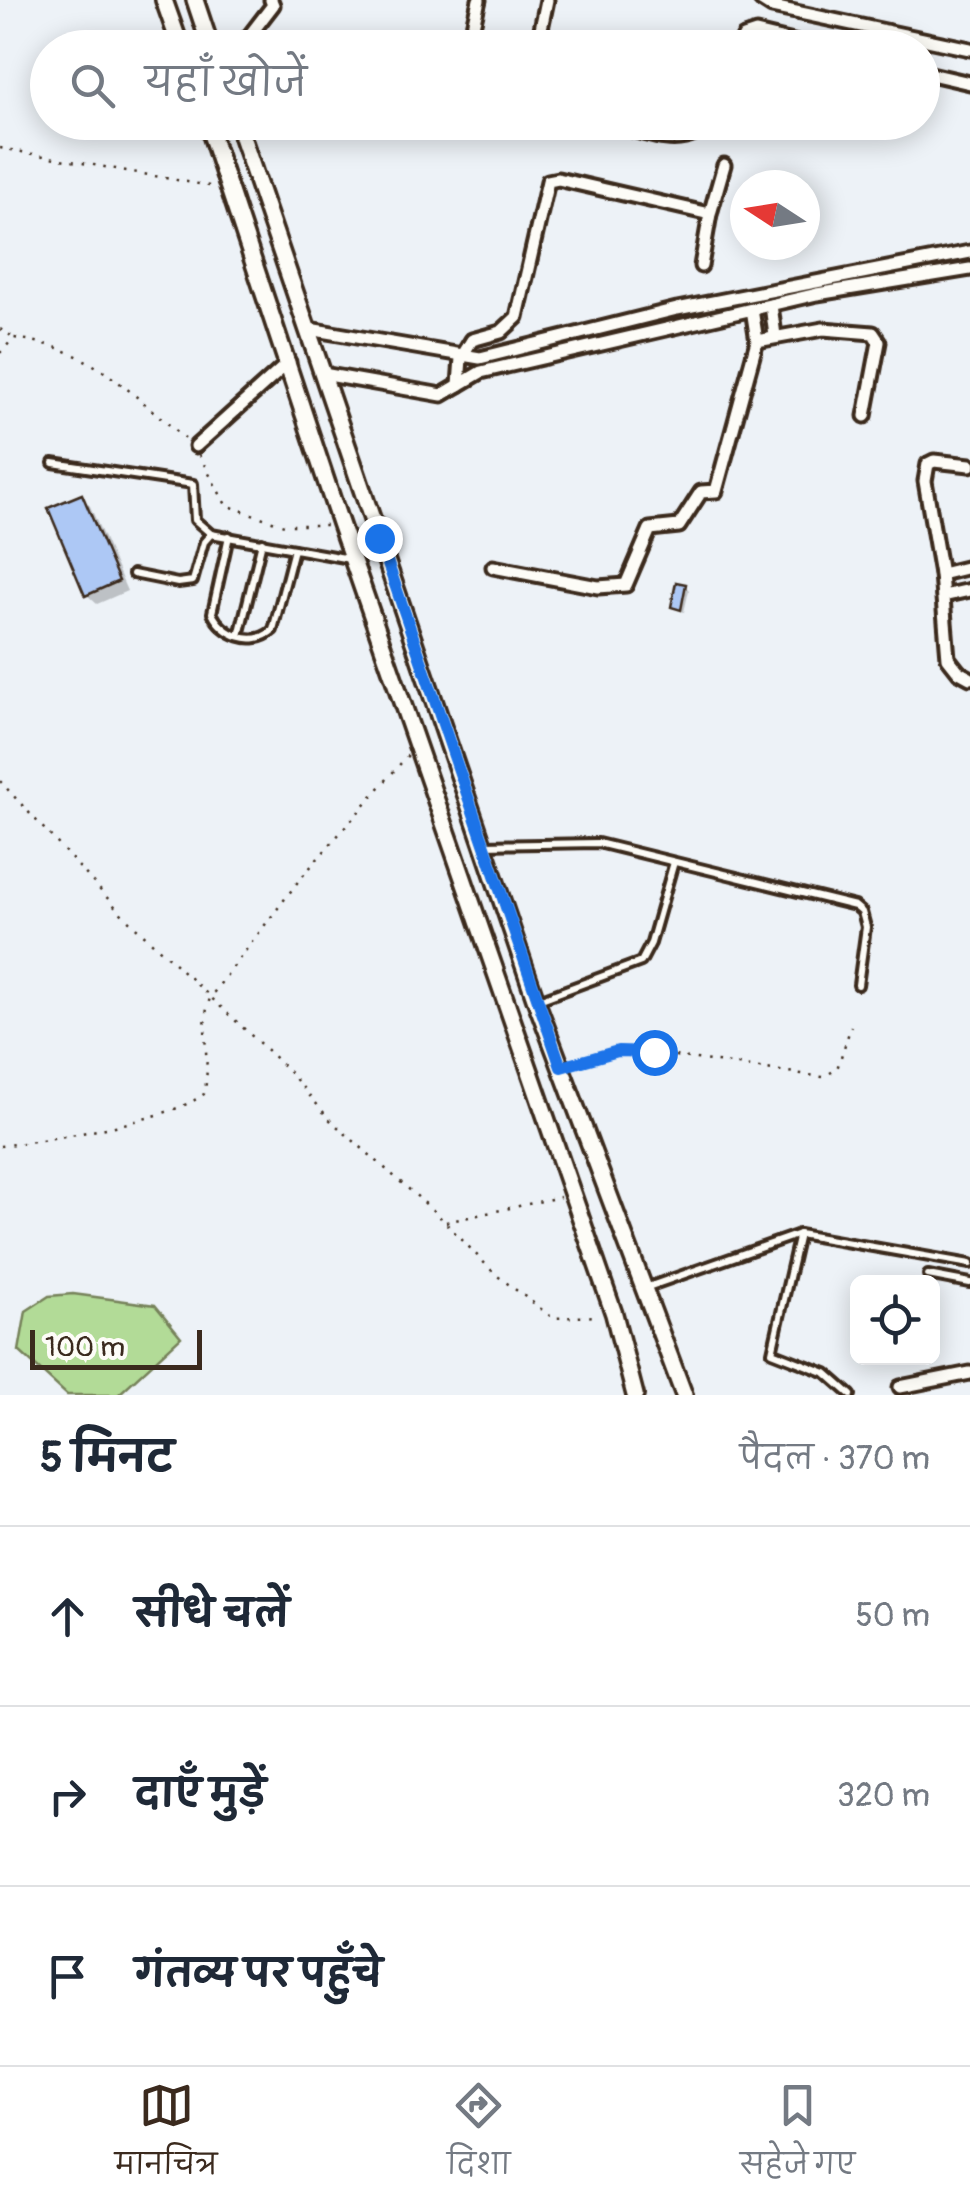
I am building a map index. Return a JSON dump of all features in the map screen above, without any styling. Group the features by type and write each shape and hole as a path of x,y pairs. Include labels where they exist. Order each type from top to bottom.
{"street":[{"path":"164,0 175,30"},
{"path":"195,0 205,30"},
{"path":"254,30 273,5 270,0"},
{"path":"472,30 479,0"},
{"path":"541,30 547,0"},
{"path":"760,0 772,7 880,30"},
{"path":"940,43 970,49"},
{"path":"940,76 970,83"},
{"path":"213,140 352,560 614,1314 632,1393"},
{"path":"243,140 536,1001 684,1395"},
{"path":"702,266 710,214 724,165"},
{"path":"459,385 461,358 472,340 501,332 517,317 548,182 558,179 710,214"},
{"path":"309,329 461,358 480,358 970,252"},
{"path":"323,374 434,394 449,393 481,372 752,310 771,305 791,293 970,269"},
{"path":"771,305 775,336"},
{"path":"492,566 598,587 626,585 650,528 680,526 701,492 716,490 757,341 752,310"},
{"path":"757,341 822,330 878,336 865,416"},
{"path":"196,446 289,362"},
{"path":"970,465 934,460 928,464 925,481 941,574 948,658 970,678"},
{"path":"941,574 970,568"},
{"path":"363,589 392,577"},
{"path":"943,596 970,590"},
{"path":"900,1388 970,1373"}],"lane":[{"path":"53,463 194,484 195,520 211,534 352,560"},
{"path":"133,574 178,583 192,581 204,542 211,534"},
{"path":"230,536 212,613 222,628 239,636 258,638 272,630 294,548"},
{"path":"239,636 262,542"},
{"path":"484,846 598,842 854,906 862,912 866,927 858,985"},
{"path":"536,1001 641,962 651,943 674,862"},
{"path":"644,1288 799,1234 970,1264"},
{"path":"799,1234 772,1352 826,1373 851,1395"},
{"path":"940,1277 970,1283"}],"path":[{"path":"0,148 230,190"},
{"path":"0,328 14,338 80,354 196,446 212,485 226,504 284,525 340,523"},
{"path":"0,352 14,338"},
{"path":"0,1146 112,1126 192,1103 204,1094 206,1008 212,994 267,919 418,744"},
{"path":"0,781 123,915 212,994 288,1068 331,1121 444,1222 495,1274 540,1312 562,1320 614,1314"},
{"path":"561,1067 632,1050 823,1077 837,1069 851,1026"},
{"path":"444,1222 573,1194"}],"green space":[{"path":"73,1294 155,1305 181,1337 118,1395 67,1395 19,1351 26,1311 49,1296"}],"building":[{"path":"82,494 119,581 85,596 48,508"},
{"path":"676,582 686,584 681,610 671,607"}],"route":[{"path":"379,538 561,1067 618,1051 654,1052"}]}
